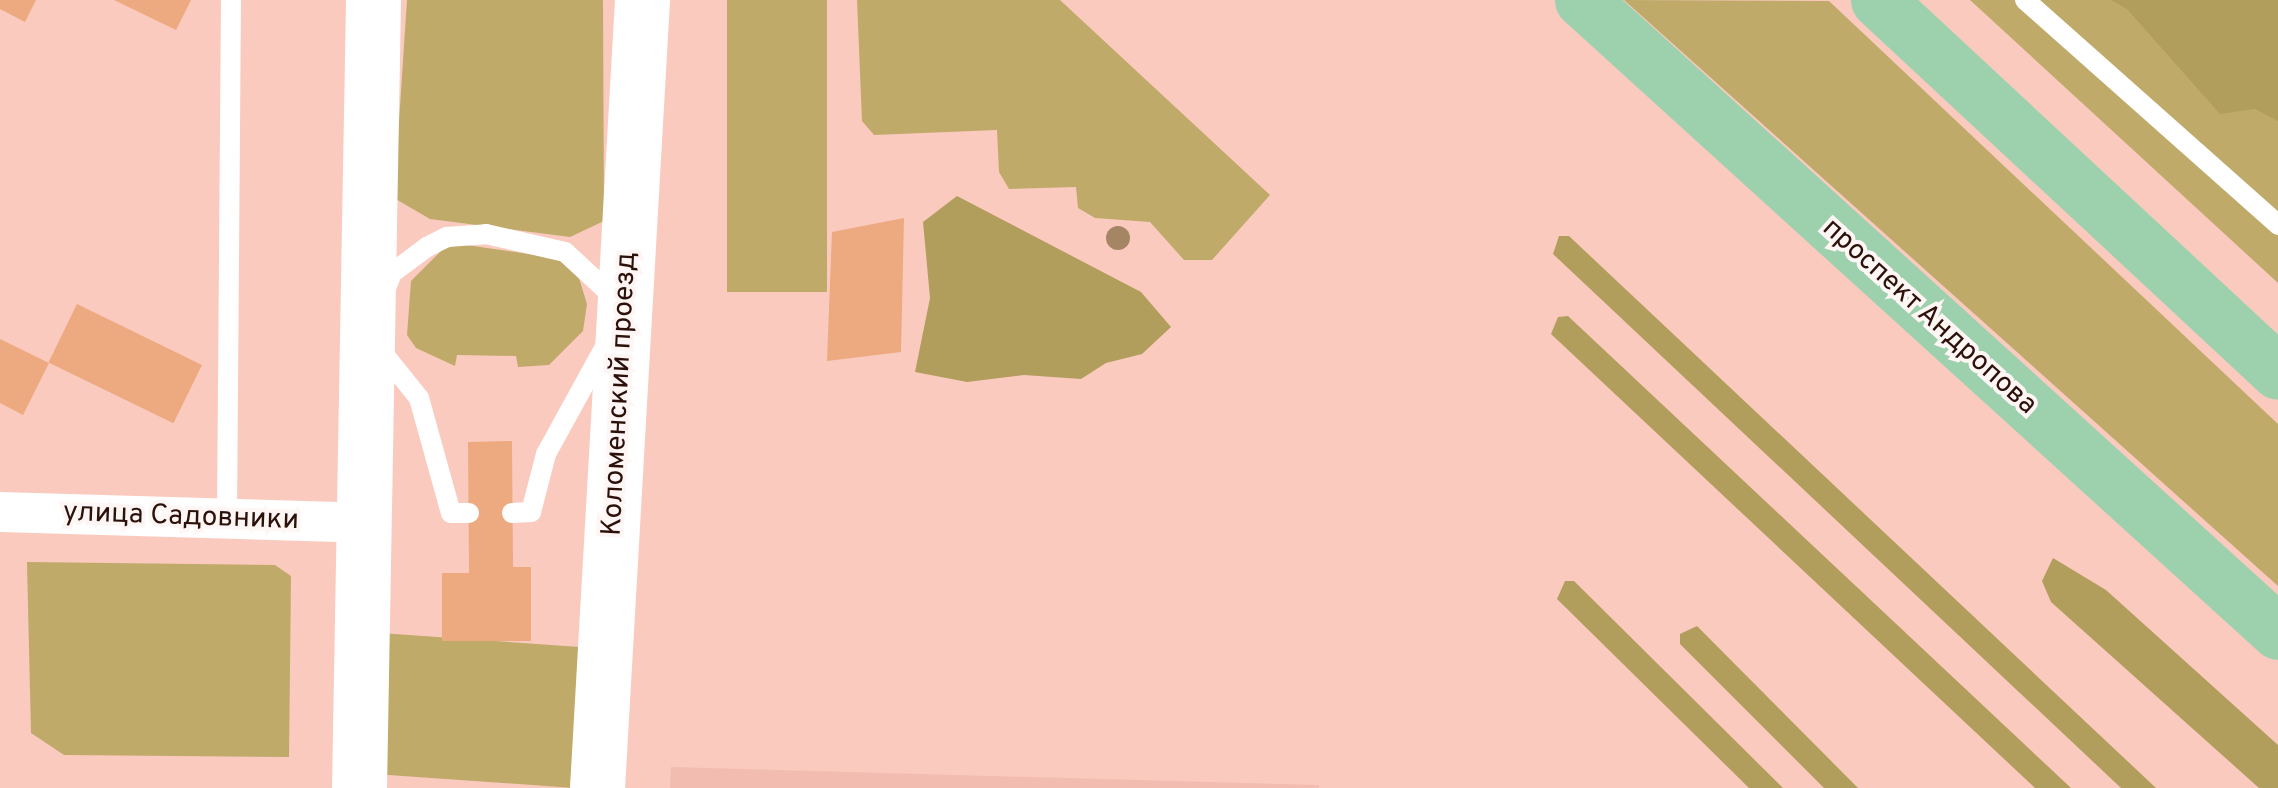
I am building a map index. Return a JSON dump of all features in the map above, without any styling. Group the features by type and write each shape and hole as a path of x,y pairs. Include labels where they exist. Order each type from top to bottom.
{"main road":[{"path":"359,788 372,0"},
{"name":"Коломенский проезд","path":"597,788 642,0"},
{"name":"проспект Андропова","path":"1582,0 2278,632"},
{"path":"1878,0 2278,372"}],"street":[{"name":"улица Садовники","path":"0,512 363,523"}],"lane":[{"path":"227,518 231,0"},
{"path":"2025,0 2278,225"},
{"path":"469,513 451,513 419,398 367,334 392,273 447,236 532,240 565,252 625,309 546,454 531,512 512,512"}],"shaded area":[{"path":"407,0 603,0 604,221 570,237 430,219 394,198"},
{"path":"727,0 827,0 827,292 727,292"},
{"path":"857,0 1060,0 1270,195 1212,260 1184,260 1150,222 1095,218 1078,208 1076,187 1009,189 999,172 997,130 874,135 862,121"},
{"path":"1624,0 1829,1 2278,424 2278,586"},
{"path":"1970,0 2278,0 2278,283"},
{"path":"2111,0 2278,0 2278,121 2255,109 2220,114 2127,9"},
{"path":"957,196 1141,292 1171,327 1142,354 1106,363 1081,379 1024,375 967,382 915,372 930,298 923,222"},
{"path":"1559,236 1569,236 2156,788 2121,788 1553,254"},
{"path":"459,244 557,258 579,278 587,304 583,331 549,365 518,367 516,356 457,355 455,366 416,348 407,335 411,281 442,250"},
{"path":"1568,316 2071,788 2035,788 1551,334 1558,317"},
{"path":"2053,558 2106,590 2278,745 2278,788 2259,788 2051,602 2042,581"},
{"path":"27,562 275,565 291,576 289,757 64,755 31,733"},
{"path":"1565,581 1574,581 1783,788 1749,788 1557,599"},
{"path":"1697,626 1858,788 1824,788 1680,644 1680,634"},
{"path":"387,634 580,647 570,788 378,774"},
{"path":"671,767 1319,785 1319,788 670,788"}],"building":[{"path":"0,0 36,0 25,22 0,9"},
{"path":"114,0 191,0 176,30"},
{"path":"904,218 901,352 827,361 832,232"},
{"path":"77,304 202,365 173,423 49,362"},
{"path":"0,339 49,363 23,415 0,403"},
{"path":"512,441 513,567 531,567 531,641 442,641 442,573 469,573 468,442"}]}
